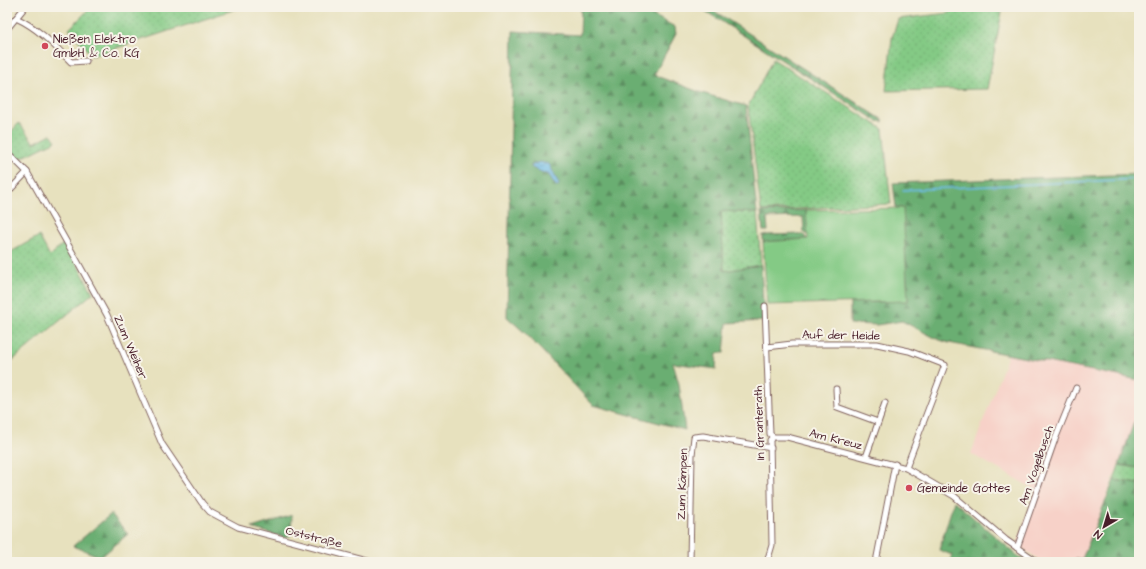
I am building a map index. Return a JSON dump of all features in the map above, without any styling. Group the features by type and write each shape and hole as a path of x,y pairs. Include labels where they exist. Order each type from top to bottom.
{"street":[{"path":"7,29 25,7"},
{"path":"16,18 29,24 49,40 71,62 86,61"},
{"name":"Zum Weiher","path":"7,152 27,172 107,315 162,444 210,512 225,522 252,532"},
{"path":"7,193 27,172"},
{"name":"In Granterath","path":"765,306 770,434 773,437 770,440 772,545 767,562"},
{"name":"Auf der Heide","path":"767,347 792,344 877,344 909,351 945,365 906,468"},
{"name":"Am Vogelbusch","path":"1017,548 1054,442 1076,388"},
{"path":"836,389 837,406 878,422"},
{"path":"866,457 885,403"},
{"name":"Zum Kämpen","path":"690,562 692,455 694,438 702,436 771,448"},
{"name":"Am Kreuz","path":"773,437 788,437 895,464"},
{"path":"876,562 895,464 906,468 954,496 1017,548 1038,562"},
{"name":"Oststraße","path":"252,532 371,562"}],"shaded area":[{"path":"1008,355 1139,380 1139,410 1082,560 1076,558 1074,562 1043,562 1017,545 1036,490 971,454"}],"green space":[{"path":"91,7 242,7 92,56 69,29"},
{"path":"581,7 638,7 675,27 676,34 654,75 702,93 746,106 757,213 721,211 724,271 761,265 764,321 727,323 724,353 717,353 716,369 673,363 679,384 685,430 593,405 525,333 507,317 513,31 580,35"},
{"path":"699,7 708,7 883,120 883,122 877,121"},
{"path":"951,7 1003,7 987,89 886,91 892,38 898,19 949,13"},
{"path":"773,59 883,129 891,204 761,211 748,106"},
{"path":"19,123 34,143 51,134 56,141 19,159 7,147 7,136"},
{"path":"1139,174 1139,380 949,343 937,339 902,321 877,325 850,324 850,303 908,301 903,208 896,208 893,183"},
{"path":"903,208 908,301 767,305 763,242 808,239 806,210"},
{"path":"806,210 808,235 804,233 803,217 767,218 768,231 763,231 761,212"},
{"path":"721,211 757,213 761,265 724,271"},
{"path":"803,234 807,239 763,242 763,235"},
{"path":"39,236 50,256 65,242 93,293 7,365 7,297 11,293 7,287 7,254"},
{"path":"1134,422 1139,423 1139,468 1119,465"},
{"path":"1119,465 1139,468 1139,484 1114,480"},
{"path":"1114,480 1139,484 1139,562 1074,562 1076,558 1082,559"},
{"path":"954,501 1018,556 1029,562 949,562 952,555 939,550"},
{"path":"111,514 128,534 101,557 73,546"},
{"path":"292,515 291,535 285,538 252,528"}],"water":[{"path":"539,162 549,164 559,184 558,186 556,186 549,175 532,168 531,166"}],"waterway":[{"path":"903,190 1139,179"}],"place":[{"name":"Nießen Elektro GmbH & Co. KG","path":"45,46"},
{"name":"Gemeinde Gottes","path":"909,488"}]}
